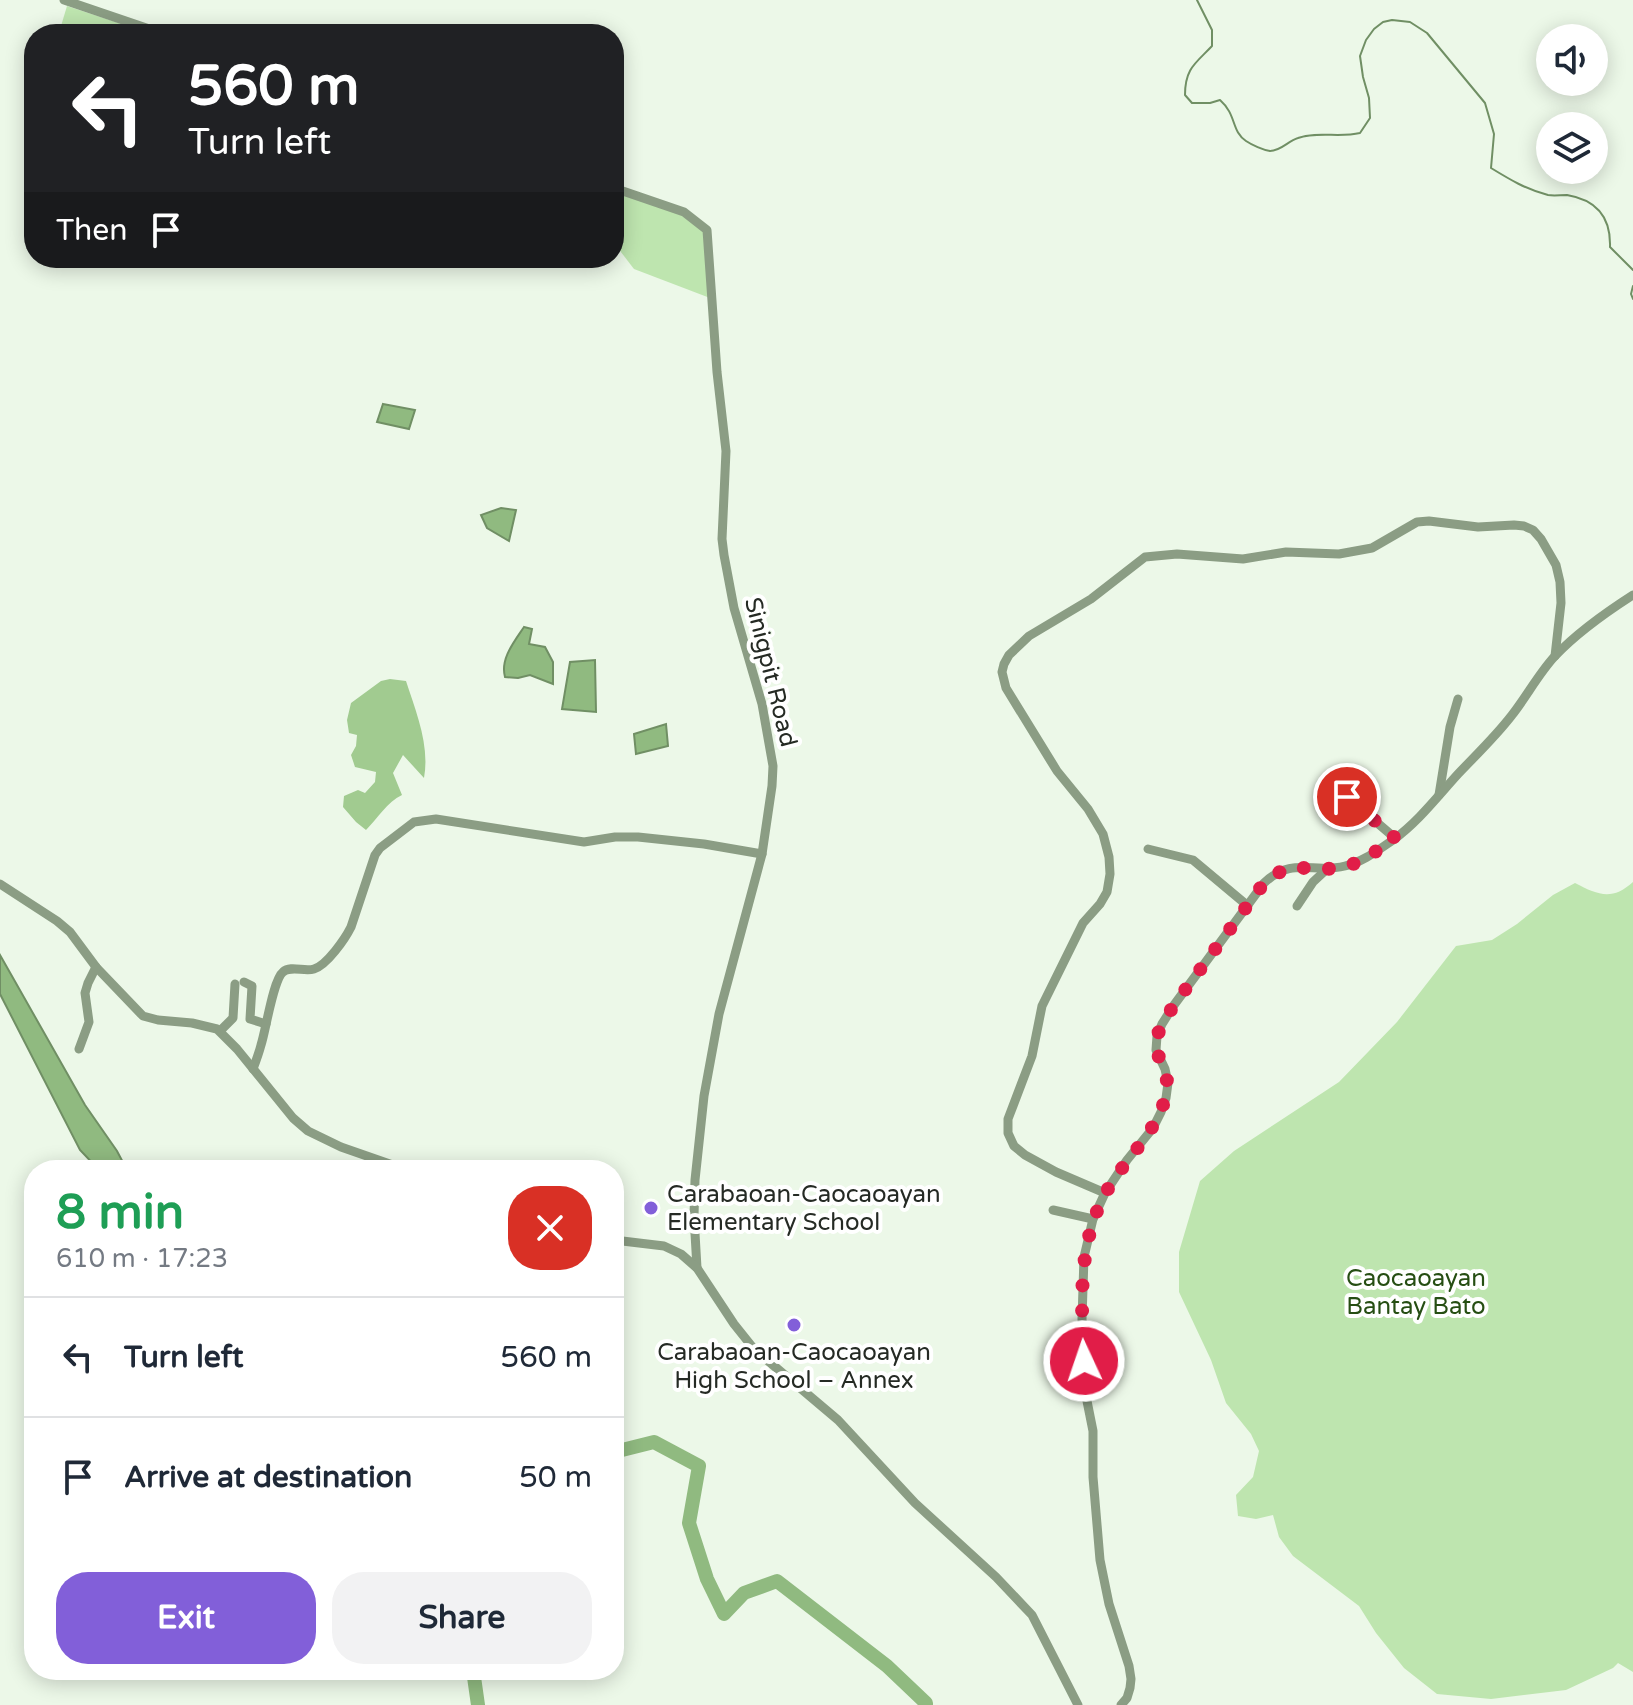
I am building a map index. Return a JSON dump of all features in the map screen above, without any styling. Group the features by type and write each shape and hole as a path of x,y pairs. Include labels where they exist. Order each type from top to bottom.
{"street":[{"path":"64,0 135,24"},
{"name":"Sinigpit Road","path":"624,191 684,212 707,230 726,451 722,539 734,608 762,704 773,766 757,878 719,1014 704,1096 695,1180 697,1268"},
{"path":"1105,1193 1025,1155 1014,1146 1008,1133 1008,1119 1032,1056 1042,1006 1083,923 1107,892 1110,874 1103,834 1088,809 1057,771 1006,688 1002,672 1009,655 1029,636 1101,592 1145,557 1177,554 1243,559 1286,552 1339,554 1372,548 1417,522 1429,521 1478,527 1524,526 1533,530 1556,565 1560,582 1555,656"},
{"path":"1121,1705 1128,1696 1131,1679 1100,1560 1093,1477 1093,1431 1087,1401 1082,1319 1084,1257 1093,1219 1105,1193 1153,1128 1166,1098 1168,1083 1156,1050 1162,1024 1264,883 1275,873 1299,867 1327,869 1347,866 1367,857 1408,829 1507,723 1555,656 1633,595"},
{"path":"1439,795 1450,727 1458,699"},
{"path":"1347,797 1395,838"},
{"path":"253,1069 280,976 288,969 316,969 324,962 351,927 375,855 414,822 436,819 584,842 638,837 762,854"},
{"path":"1148,849 1193,860 1248,906"},
{"path":"1297,906 1313,882 1327,869"},
{"path":"0,884 70,932 96,967 143,1016 210,1026 220,1031 293,1118 308,1131 378,1160"},
{"path":"79,1049 90,1018 85,993 96,967"},
{"path":"220,1031 233,1018 239,983 252,986 250,1019 266,1024"},
{"path":"1053,1210 1093,1219"},
{"path":"624,1241 664,1246 681,1254 697,1268 754,1349 838,1420 915,1503 1023,1605 1041,1630 1078,1705"}],"green space":[{"path":"67,6 122,24 62,24"},
{"path":"624,194 683,214 705,232 710,298 634,269 624,256"},
{"name":"Caocaoayan Bantay Bato","path":"1633,882 1633,1672 1618,1663 1566,1690 1491,1699 1437,1694 1404,1668 1359,1606 1293,1556 1279,1537 1273,1515 1256,1519 1238,1516 1236,1495 1253,1477 1259,1451 1251,1434 1226,1403 1211,1360 1179,1292 1179,1252 1200,1181 1234,1151 1339,1082 1397,1022 1456,946 1492,940 1553,895 1575,883 1591,891 1611,894"}],"shaded area":[{"path":"383,404 415,410 409,429 377,422"},
{"path":"501,508 516,510 509,541 487,528 481,515"},
{"path":"524,627 532,629 529,644 545,647 553,662 553,684 530,675 505,677 506,657"},
{"path":"595,660 596,712 562,709 570,662"},
{"path":"381,681 406,681 424,741 424,778 403,755 393,773 402,795 387,806 366,830 343,807 344,796 358,790 365,793 375,782 376,772 355,767 351,755 357,735 349,733 347,720 351,703"},
{"path":"666,724 668,746 636,754 634,734"},
{"path":"0,955 85,1105 122,1160 90,1160 80,1150 0,994"}],"waterway":[{"path":"1197,0 1212,30 1212,46 1189,72 1185,95 1192,103 1220,100 1241,137 1248,143 1270,151 1306,136 1360,133 1370,118 1360,56 1366,40 1383,22 1410,22 1427,33 1485,103 1494,134 1491,168 1533,190 1548,195 1578,197 1594,206 1605,219 1610,247 1633,270"},
{"path":"1633,286 1633,299"},
{"path":"624,1450 654,1442 699,1466 689,1523 707,1579 724,1614 744,1593 777,1581 887,1666 926,1705"},
{"path":"474,1680 478,1705"}],"place":[{"name":"Carabaoan-Caocaoayan Elementary School","path":"651,1208"},
{"name":"Carabaoan-Caocaoayan High School – Annex","path":"794,1325"}],"route":[{"path":"1084,1361 1082,1288 1087,1238 1105,1193 1153,1128 1166,1098 1168,1083 1156,1050 1162,1024 1264,883 1275,873 1299,867 1327,869 1347,866 1395,838 1347,797"}]}
